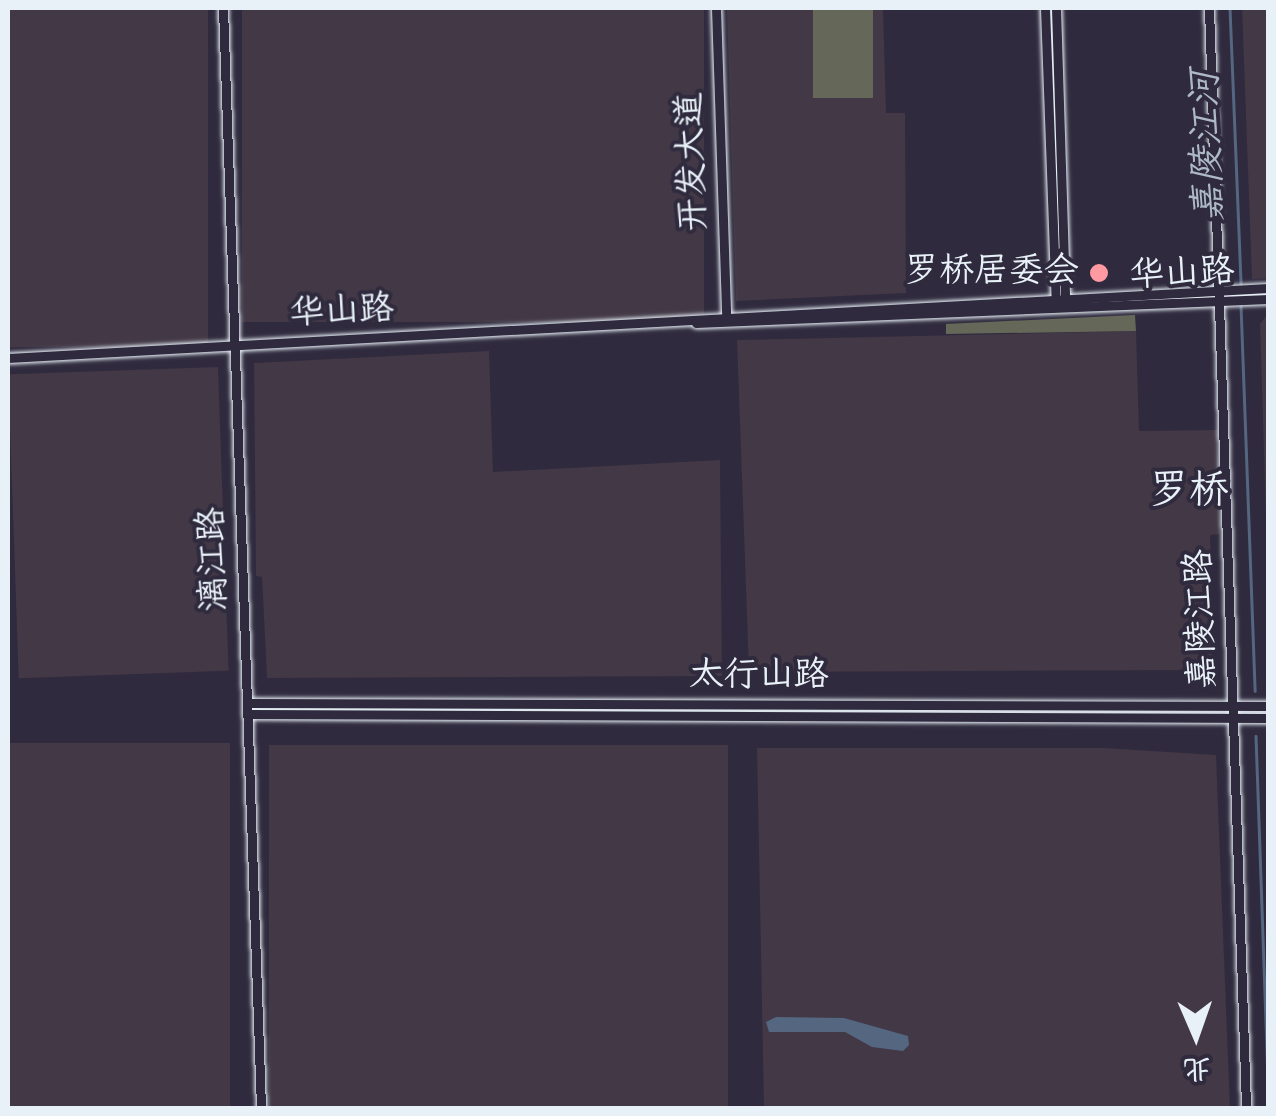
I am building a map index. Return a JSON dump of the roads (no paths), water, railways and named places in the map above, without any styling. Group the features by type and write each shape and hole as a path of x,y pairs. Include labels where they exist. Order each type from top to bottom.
{"street":[{"name":"漓江路","path":"223,8 261,1108"},
{"name":"开发大道","path":"716,8 726,316"},
{"path":"1045,8 1060,304"},
{"path":"1056,8 1060,304"},
{"name":"嘉陵江路","path":"1210,8 1246,1108"},
{"name":"华山路","path":"679,322 726,326 1221,295 1268,288"},
{"name":"华山路","path":"1221,295 1268,299"},
{"name":"华山路","path":"8,358 679,322 726,316 1060,304"},
{"name":"太行山路","path":"249,708 1268,706"},
{"name":"太行山路","path":"249,708 1268,718"}],"water":[{"path":"776,1017 844,1018 908,1036 909,1045 903,1051 872,1047 845,1032 769,1032 766,1022"}],"waterway":[{"name":"嘉陵江河","path":"1230,8 1241,284"},
{"name":"嘉陵江河","path":"1241,305 1255,691"},
{"name":"嘉陵江河","path":"1256,736 1268,1077"}],"place":[{"name":"罗桥居委会","path":"1099,273"}],"district":[{"name":"罗桥","path":"1189,493"}]}
